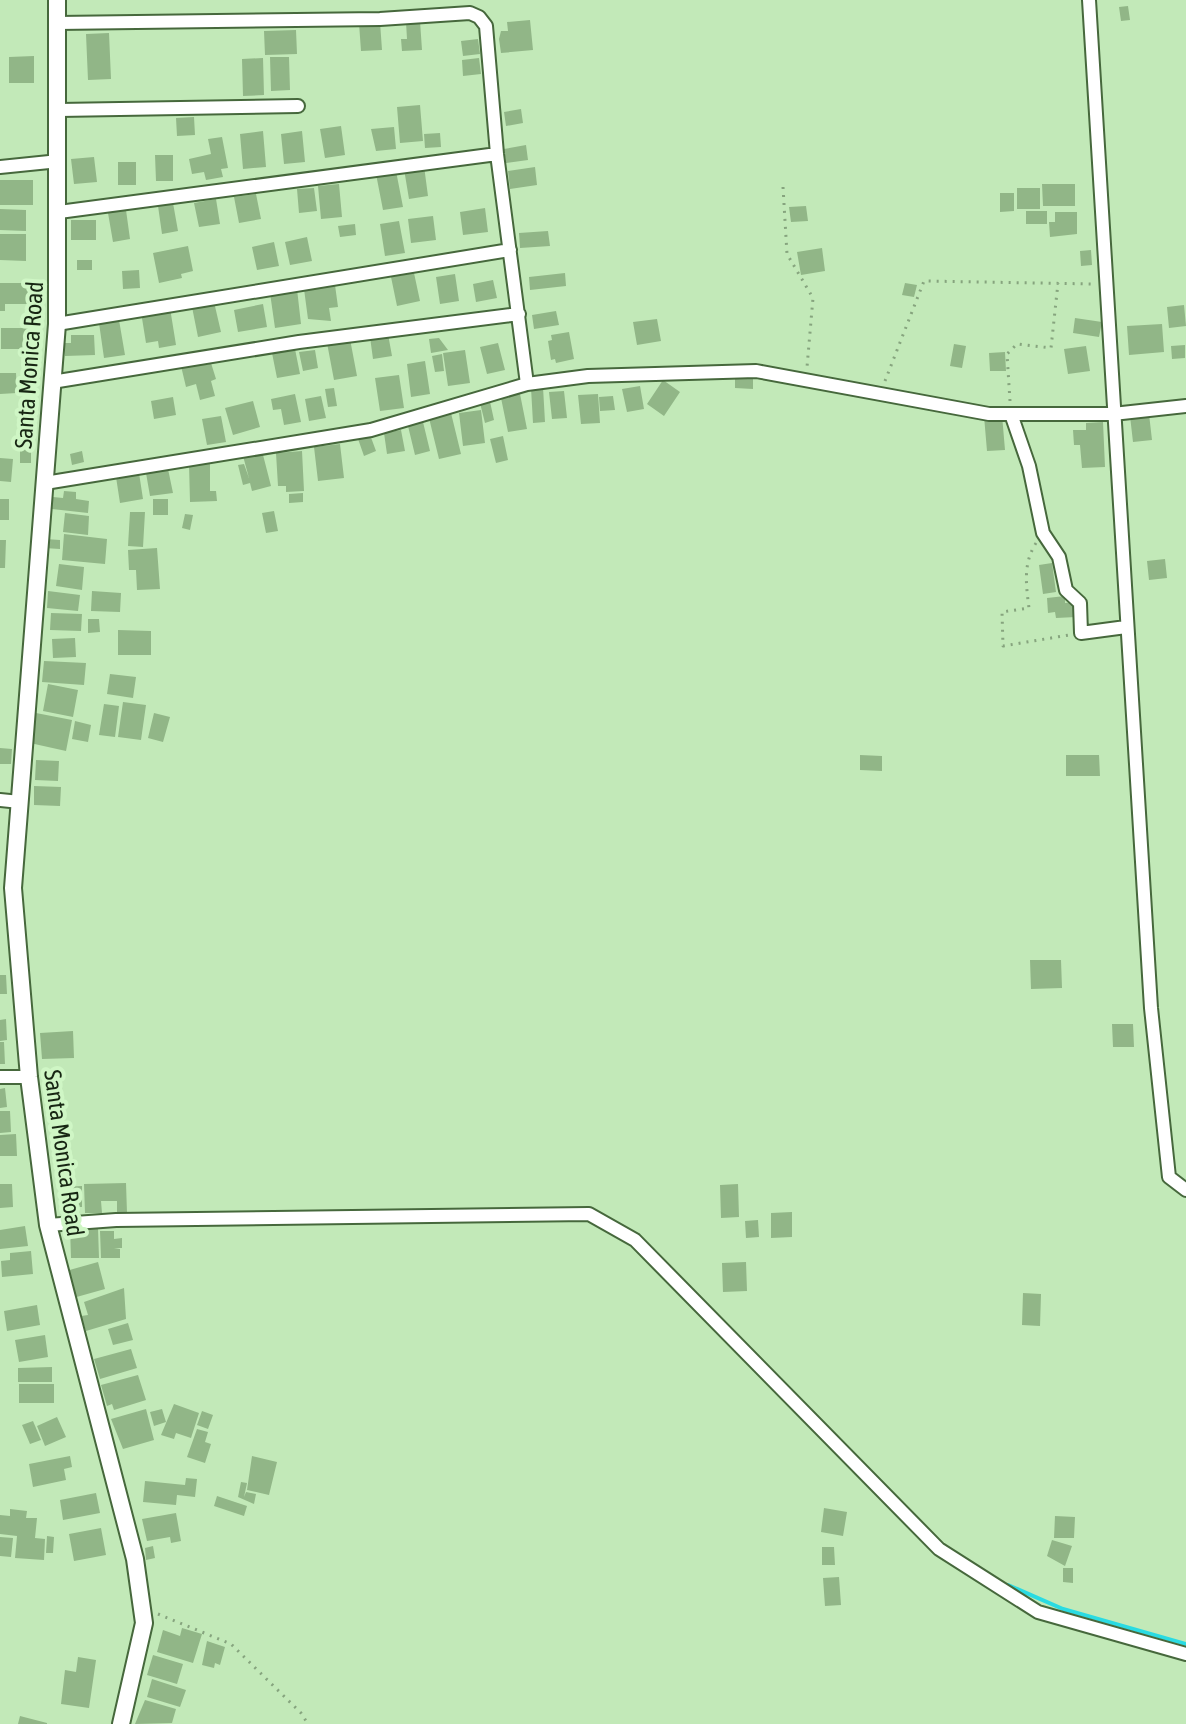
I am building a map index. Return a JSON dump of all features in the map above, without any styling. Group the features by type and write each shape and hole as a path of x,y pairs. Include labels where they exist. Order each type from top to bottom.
{"street":[{"name":"Santa Monica Road","path":"57,0 57,324 13,888 29,1077 48,1225 135,1559 143,1608 144,1623 121,1724"},
{"path":"1089,0 1151,1008 1169,1177 1186,1190"},
{"path":"57,23 380,19 470,13 479,17 486,26 497,154 527,384"},
{"path":"59,110 298,106"},
{"path":"59,212 497,154"},
{"path":"0,167 59,161"},
{"path":"57,324 510,250"},
{"path":"52,382 299,342 519,314"},
{"path":"45,483 371,430 527,384 680,371 756,371 989,414 1113,414 1186,406"},
{"path":"1011,414 1029,466 1043,533 1059,557 1066,590 1080,603 1081,633 1126,627"},
{"path":"0,800 20,802"},
{"path":"0,1077 29,1077"},
{"path":"48,1225 116,1220 589,1214 635,1240 939,1549 1038,1612 1186,1654"}],"path":[{"path":"783,187 787,254 813,298 806,379"},
{"path":"881,392 924,281 1105,285"},
{"path":"1011,414 1007,354 1017,344 1051,348 1058,283"},
{"path":"1043,533 1029,553 1025,581 1029,608 1002,612 1003,646 1081,633"},
{"path":"143,1608 231,1644 308,1724"}],"building":[{"path":"1128,6 1130,20 1121,21 1119,7"},
{"path":"530,20 533,50 501,53 499,39 501,31 508,31 507,22"},
{"path":"420,21 422,50 402,51 401,39 407,39 406,22"},
{"path":"380,22 382,50 361,51 359,23"},
{"path":"296,30 297,54 265,55 264,31"},
{"path":"109,33 111,79 88,80 86,34"},
{"path":"478,39 480,54 463,56 461,41"},
{"path":"34,56 34,83 9,83 9,57"},
{"path":"270,57 289,57 290,90 271,91"},
{"path":"263,58 264,95 243,96 242,59"},
{"path":"479,58 481,74 463,76 462,60"},
{"path":"420,105 423,141 400,143 397,107"},
{"path":"521,109 523,123 506,126 504,112"},
{"path":"194,117 195,135 177,136 176,118"},
{"path":"341,126 345,155 325,158 320,129"},
{"path":"394,127 396,149 376,151 371,129"},
{"path":"263,131 266,167 243,169 240,134"},
{"path":"302,131 305,162 284,164 281,134"},
{"path":"440,133 441,147 425,148 424,134"},
{"path":"222,137 228,168 221,169 223,177 206,180 204,172 192,174 189,159 211,154 208,139"},
{"path":"526,145 528,160 506,163 504,149"},
{"path":"155,155 173,155 173,181 156,181"},
{"path":"94,157 97,182 74,184 71,159"},
{"path":"118,162 136,162 136,185 118,185"},
{"path":"424,166 428,196 409,199 404,169"},
{"path":"535,167 537,185 510,189 508,171"},
{"path":"396,171 403,207 383,210 376,174"},
{"path":"0,180 33,180 33,205 0,205"},
{"path":"339,184 342,217 321,219 318,186"},
{"path":"1042,184 1075,184 1075,206 1043,206"},
{"path":"314,188 317,211 299,213 297,189"},
{"path":"1017,188 1040,188 1040,209 1017,209"},
{"path":"1000,193 1014,193 1014,211 1000,212"},
{"path":"256,194 261,219 239,223 234,197"},
{"path":"216,199 220,224 199,227 194,203"},
{"path":"173,203 178,231 162,234 158,206"},
{"path":"806,206 808,221 791,222 789,207"},
{"path":"485,208 488,232 463,235 460,212"},
{"path":"0,209 26,210 26,231 0,230"},
{"path":"126,210 130,239 113,242 108,213"},
{"path":"1026,211 1047,211 1047,224 1026,224"},
{"path":"1055,212 1077,212 1077,234 1050,237 1049,222 1055,222"},
{"path":"433,216 436,240 411,243 408,219"},
{"path":"71,220 96,220 96,240 71,240"},
{"path":"399,221 405,253 385,256 380,224"},
{"path":"355,224 356,235 340,237 338,226"},
{"path":"548,231 550,246 520,248 519,233"},
{"path":"0,234 26,234 26,261 0,260"},
{"path":"307,237 312,261 290,265 285,242"},
{"path":"274,242 279,266 257,270 252,247"},
{"path":"188,246 193,271 181,274 182,278 159,283 153,253"},
{"path":"822,248 825,271 801,275 797,252"},
{"path":"1091,250 1092,265 1081,266 1080,251"},
{"path":"77,260 92,260 92,270 77,270"},
{"path":"139,270 140,288 123,289 122,271"},
{"path":"414,273 420,301 397,306 391,277"},
{"path":"565,273 566,286 530,290 529,277"},
{"path":"455,274 459,301 440,304 436,277"},
{"path":"493,280 497,298 476,302 473,284"},
{"path":"0,283 28,283 29,304 5,304 5,311 0,311"},
{"path":"905,283 917,285 914,297 902,295"},
{"path":"335,285 338,307 329,308 331,321 308,319 304,289"},
{"path":"297,289 301,324 275,328 270,293"},
{"path":"214,302 221,332 198,337 192,307"},
{"path":"263,304 267,327 238,332 234,310"},
{"path":"1184,305 1186,326 1169,328 1167,307"},
{"path":"170,308 176,345 159,348 158,341 146,343 141,312"},
{"path":"556,311 559,325 534,329 532,315"},
{"path":"1075,318 1102,322 1099,337 1073,333"},
{"path":"657,319 661,341 637,345 633,322"},
{"path":"119,320 125,355 104,358 99,323"},
{"path":"1162,324 1164,352 1129,355 1127,326"},
{"path":"1,328 28,328 28,349 1,349"},
{"path":"569,332 574,359 556,363 555,359 551,360 548,341 552,340 551,335"},
{"path":"388,334 392,356 373,359 370,337"},
{"path":"71,335 94,335 95,355 65,356 64,343 71,343"},
{"path":"439,338 448,350 431,353 429,339"},
{"path":"350,339 357,376 334,380 327,343"},
{"path":"498,343 505,370 487,374 480,347"},
{"path":"294,344 300,374 277,378 271,348"},
{"path":"954,344 966,346 962,368 950,366"},
{"path":"1185,345 1185,358 1172,359 1171,346"},
{"path":"1086,346 1090,371 1068,374 1064,349"},
{"path":"315,350 318,368 303,371 299,352"},
{"path":"465,350 470,383 448,386 443,353"},
{"path":"1005,352 1006,371 990,371 989,353"},
{"path":"442,354 444,371 435,372 432,356"},
{"path":"205,360 207,365 211,363 216,379 211,381 215,396 200,400 196,384 186,387 181,366"},
{"path":"425,361 430,394 411,397 407,364"},
{"path":"0,373 16,373 17,393 0,394"},
{"path":"735,373 753,373 753,389 735,388"},
{"path":"399,375 404,408 380,411 375,378"},
{"path":"663,380 680,392 664,416 647,404"},
{"path":"640,386 644,409 627,412 622,389"},
{"path":"543,387 545,422 533,423 531,388"},
{"path":"334,388 337,406 328,407 325,389"},
{"path":"564,391 567,418 552,419 549,392"},
{"path":"295,394 301,422 284,425 281,409 273,410 271,399"},
{"path":"520,394 527,429 508,432 501,398"},
{"path":"598,394 600,423 581,424 578,395"},
{"path":"321,396 326,418 309,421 305,399"},
{"path":"613,396 615,410 600,411 599,397"},
{"path":"173,397 176,415 154,419 151,401"},
{"path":"489,397 494,420 485,423 479,399"},
{"path":"253,401 260,427 233,435 225,408"},
{"path":"481,410 485,443 463,446 459,413"},
{"path":"451,413 461,454 439,459 429,418"},
{"path":"1149,414 1152,440 1133,442 1130,416"},
{"path":"1002,415 1005,450 987,451 984,416"},
{"path":"221,416 226,442 207,445 202,419"},
{"path":"423,422 430,451 415,455 408,426"},
{"path":"1103,422 1105,467 1082,468 1080,445 1074,445 1073,430 1086,430 1086,423"},
{"path":"401,430 405,451 387,454 384,433"},
{"path":"369,432 376,451 364,456 357,436"},
{"path":"503,436 508,460 496,463 490,439"},
{"path":"340,444 344,478 318,481 314,447"},
{"path":"20,449 31,449 31,463 20,463"},
{"path":"82,451 84,462 72,465 70,454"},
{"path":"262,451 271,486 252,491 250,483 243,485 238,465 244,464 249,478 243,456"},
{"path":"302,451 304,491 286,492 286,486 278,486 276,453"},
{"path":"0,458 13,459 11,482 0,481"},
{"path":"189,464 210,464 210,491 216,491 217,501 190,502"},
{"path":"168,469 173,493 150,496 146,473"},
{"path":"139,473 143,499 120,503 116,477"},
{"path":"64,491 76,492 76,499 89,501 88,513 52,509 53,497 63,498"},
{"path":"303,493 303,502 289,503 289,494"},
{"path":"0,499 9,499 9,520 0,520"},
{"path":"153,499 168,499 168,515 153,515"},
{"path":"274,511 278,531 266,533 262,513"},
{"path":"130,512 145,512 143,547 128,546"},
{"path":"65,513 89,516 88,535 63,532"},
{"path":"185,514 193,515 190,530 182,528"},
{"path":"64,534 107,539 105,564 62,560"},
{"path":"45,539 60,540 60,549 44,548"},
{"path":"0,540 6,540 5,568 0,568"},
{"path":"157,548 160,589 137,590 136,570 129,570 128,550"},
{"path":"1165,559 1167,578 1149,580 1147,561"},
{"path":"1052,563 1056,592 1043,594 1039,565"},
{"path":"59,564 84,567 82,590 56,586"},
{"path":"48,591 80,595 78,611 47,608"},
{"path":"92,591 121,593 120,612 91,611"},
{"path":"1065,596 1065,603 1074,602 1076,617 1056,618 1055,612 1048,613 1047,598"},
{"path":"51,613 82,614 81,631 50,630"},
{"path":"88,619 99,619 100,632 88,633"},
{"path":"118,630 151,631 151,655 118,655"},
{"path":"75,638 76,657 53,658 52,639"},
{"path":"44,661 86,663 84,685 42,682"},
{"path":"110,674 136,677 133,698 107,694"},
{"path":"48,684 78,690 73,717 43,711"},
{"path":"123,702 146,705 141,740 118,737"},
{"path":"104,704 119,706 115,737 99,735"},
{"path":"36,713 72,720 66,751 30,743"},
{"path":"154,713 170,717 163,742 148,738"},
{"path":"75,721 91,725 88,742 72,739"},
{"path":"0,748 12,749 11,764 0,764"},
{"path":"860,755 882,756 882,771 860,770"},
{"path":"1066,755 1099,755 1100,776 1066,776"},
{"path":"36,760 59,761 58,781 35,780"},
{"path":"34,786 61,787 60,806 34,805"},
{"path":"1030,960 1061,960 1062,988 1031,989"},
{"path":"0,975 6,975 7,994 0,994"},
{"path":"6,1019 7,1040 0,1041 0,1020"},
{"path":"1112,1024 1133,1024 1134,1047 1113,1047"},
{"path":"73,1031 74,1058 42,1059 40,1033"},
{"path":"0,1042 4,1042 5,1064 0,1064"},
{"path":"5,1088 7,1107 0,1108 0,1089"},
{"path":"0,1111 10,1111 11,1132 0,1133"},
{"path":"16,1134 17,1156 0,1156 0,1135"},
{"path":"126,1183 127,1213 117,1213 117,1201 101,1201 102,1213 85,1213 84,1184"},
{"path":"0,1184 12,1184 13,1207 0,1208"},
{"path":"738,1184 739,1217 721,1218 720,1185"},
{"path":"82,1186 82,1207 61,1207 61,1187"},
{"path":"792,1212 792,1237 771,1238 771,1213"},
{"path":"758,1220 759,1237 746,1238 745,1221"},
{"path":"25,1226 28,1246 0,1249 0,1230"},
{"path":"70,1228 98,1228 99,1258 71,1258"},
{"path":"100,1231 114,1231 114,1239 122,1238 122,1248 114,1248 120,1249 120,1258 101,1258"},
{"path":"31,1251 33,1274 2,1277 1,1261 10,1260 10,1253"},
{"path":"98,1262 105,1289 73,1298 66,1271"},
{"path":"746,1262 747,1291 723,1292 722,1263"},
{"path":"124,1288 126,1319 86,1331 81,1316 88,1315 84,1302"},
{"path":"1023,1293 1041,1294 1040,1326 1022,1325"},
{"path":"37,1305 40,1325 7,1331 4,1311"},
{"path":"128,1323 133,1340 113,1345 108,1329"},
{"path":"45,1335 48,1357 19,1362 15,1340"},
{"path":"131,1349 137,1368 100,1379 94,1359"},
{"path":"52,1367 52,1382 18,1382 18,1368"},
{"path":"138,1375 146,1400 114,1410 112,1404 107,1406 101,1385"},
{"path":"19,1384 54,1384 54,1403 19,1403"},
{"path":"174,1404 199,1413 191,1438 176,1433 174,1439 161,1435"},
{"path":"146,1409 154,1440 123,1449 111,1419"},
{"path":"162,1409 166,1422 154,1426 150,1412"},
{"path":"202,1411 213,1415 208,1429 197,1425"},
{"path":"57,1417 66,1437 45,1446 37,1426"},
{"path":"33,1421 41,1440 30,1444 22,1425"},
{"path":"197,1429 208,1432 205,1442 211,1444 205,1463 187,1457"},
{"path":"70,1456 72,1467 64,1469 66,1480 33,1487 29,1464"},
{"path":"252,1456 277,1462 269,1495 247,1490"},
{"path":"186,1478 197,1479 195,1497 177,1495 176,1505 143,1502 145,1481 185,1485"},
{"path":"241,1482 247,1483 244,1497 246,1492 256,1494 254,1504 238,1497"},
{"path":"96,1493 100,1513 63,1520 60,1500"},
{"path":"217,1496 247,1506 244,1516 214,1506"},
{"path":"824,1508 847,1512 843,1536 821,1532"},
{"path":"10,1509 27,1511 26,1518 37,1518 35,1538 45,1539 44,1560 15,1558 17,1536 0,1534 0,1515 10,1516"},
{"path":"176,1513 181,1541 171,1543 170,1537 147,1541 142,1519"},
{"path":"1055,1516 1075,1517 1074,1538 1054,1538"},
{"path":"101,1528 106,1555 74,1561 69,1534"},
{"path":"47,1536 54,1537 53,1553 46,1553"},
{"path":"0,1537 13,1538 11,1557 0,1556"},
{"path":"1052,1540 1072,1546 1065,1566 1047,1556"},
{"path":"153,1546 155,1558 146,1560 145,1548"},
{"path":"822,1547 834,1547 835,1565 822,1565"},
{"path":"1063,1568 1073,1568 1073,1583 1063,1582"},
{"path":"839,1577 841,1605 825,1606 823,1578"},
{"path":"182,1628 202,1634 193,1663 157,1652 163,1630 180,1636"},
{"path":"207,1641 225,1647 220,1665 215,1663 214,1668 202,1665"},
{"path":"153,1655 183,1664 177,1684 147,1675"},
{"path":"78,1657 96,1660 89,1708 61,1704 65,1670 76,1672"},
{"path":"152,1679 186,1690 180,1707 147,1697"},
{"path":"145,1700 176,1709 172,1723 135,1724"},
{"path":"20,1716 47,1723 47,1724 18,1724"}],"waterway":[{"path":"1008,1585 1063,1609 1186,1644"}]}
